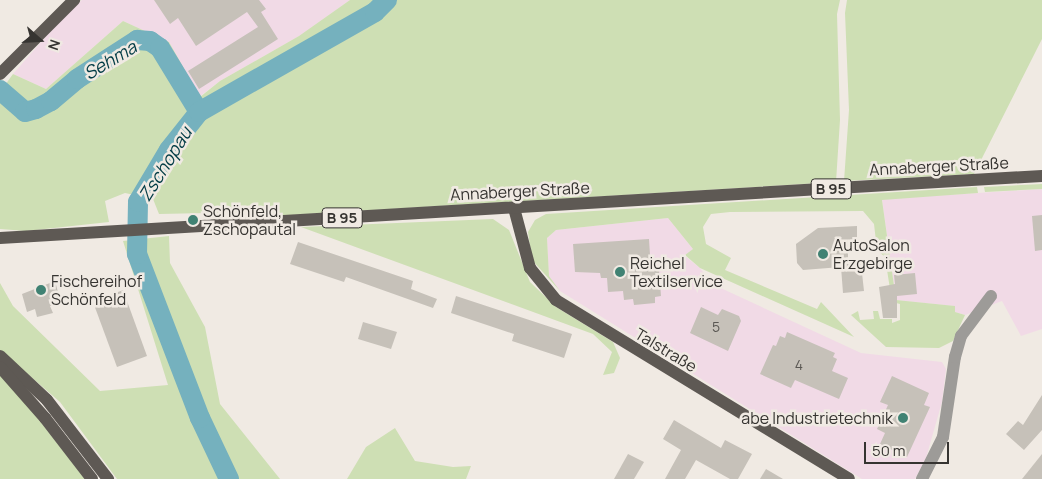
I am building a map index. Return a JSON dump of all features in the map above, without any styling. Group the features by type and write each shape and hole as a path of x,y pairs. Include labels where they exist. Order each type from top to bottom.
{"main road":[{"path":"0,74 74,0"},
{"name":"Annaberger Straße","path":"0,238 1042,176"},
{"name":"Talstraße","path":"514,208 530,268 556,300 849,479"},
{"path":"0,356 47,400 108,479"},
{"path":"0,367 45,418 92,479"}],"street":[{"path":"922,479 943,436 954,357 961,336 990,296"}],"shaded area":[{"path":"82,0 350,0 301,35 220,81 199,97 169,42 123,21 46,89 13,74 64,16"},
{"path":"1042,189 1042,329 1021,336 1002,301 965,315 955,312 954,306 896,300 882,199"},
{"path":"668,218 693,249 685,256 700,268 712,284 861,353 942,362 946,369 942,402 926,458 915,479 862,479 560,291 549,276 547,238 556,230"}],"green space":[{"path":"350,0 840,0 837,14 840,120 836,182 260,217 257,212 159,214 153,199 125,193 105,201 109,222 26,231 0,229 0,92 13,74 46,89 123,21 169,42 200,97 220,81 299,36"},
{"path":"847,0 1042,0 1042,39 974,174 844,181 849,110 845,13"},
{"path":"1042,184 1042,189 985,192 984,187"},
{"path":"977,187 978,193 882,200 896,300 955,306 955,312 965,315 953,341 939,348 886,347 851,315 858,311 860,320 874,319 873,311 878,311 880,319 892,319 892,323 900,320 900,304 892,302 885,257 877,250 874,224 863,211 730,212 711,214 703,227 706,244 731,258 725,270 817,309 821,302 854,337 700,268 685,255 693,249 668,218 556,230 547,238 549,276 560,291 532,260 528,232 535,220 546,214"},
{"path":"493,219 509,230 530,282 556,307 613,342 620,358 614,373 603,375 612,352 593,334 301,227"},
{"path":"169,236 170,263 205,327 220,404 280,479 117,479 60,402 0,350 0,283 13,306 100,391 168,385 123,241"},
{"path":"0,373 6,377 85,479 0,479"},
{"path":"395,428 415,461 453,467 471,466 466,479 347,479 366,447"}],"building":[{"path":"154,0 259,0 266,9 261,12 278,39 199,89 188,71 258,27 247,12 196,46 178,18 170,24"},
{"path":"1042,215 1042,250 1035,251 1032,216"},
{"name":"AutoSalon Erzgebirge","path":"857,226 857,244 848,245 848,264 861,264 864,291 843,293 841,267 803,270 797,263 796,244 818,228"},
{"name":"Reichel Textilservice","path":"649,239 651,271 659,270 661,296 655,297 655,303 634,305 633,299 624,300 623,291 608,292 607,278 601,278 600,273 575,272 573,244"},
{"path":"298,242 413,281 411,289 437,299 433,308 346,277 344,282 290,264"},
{"path":"915,273 917,294 897,296 897,318 883,318 879,287 895,284 894,275"},
{"path":"55,281 61,303 50,306 53,313 37,317 35,309 27,312 22,294"},
{"path":"123,290 147,356 117,367 93,302"},
{"path":"456,296 572,334 564,358 512,341 514,334 451,313"},
{"path":"701,307 718,315 722,309 739,316 741,321 728,351 690,333"},
{"path":"363,322 397,332 391,349 358,339"},
{"path":"787,332 835,353 833,357 837,359 832,371 848,378 839,399 795,380 791,388 760,374 773,345 776,346 780,336 785,338"},
{"name":"abe Industrietechnik","path":"892,376 929,393 924,405 930,407 907,457 880,444 885,433 877,429 888,405 880,402"},
{"path":"1042,395 1042,430 1024,450 1006,434 1018,421 1023,425"},
{"path":"674,420 721,448 725,440 752,454 738,479 730,479 696,460 685,479 665,479 681,450 663,439"},
{"path":"628,454 644,462 634,479 614,479"},
{"path":"1042,454 1042,479 1022,479"},
{"path":"766,469 783,479 760,479"}],"waterway":[{"name":"Zschopau","path":"229,479 200,418 137,254 138,202 169,150 199,112 375,12 387,0"},
{"name":"Sehma","path":"0,90 25,112 36,109 51,101 77,79 137,40 150,41 160,48 199,112"}],"place":[{"name":"Schönfeld, Zschopautal","path":"193,220"},
{"name":"AutoSalon Erzgebirge","path":"823,254"},
{"name":"Reichel Textilservice","path":"620,272"},
{"name":"Fischereihof Schönfeld","path":"41,290"},
{"name":"abe Industrietechnik","path":"903,418"}]}
